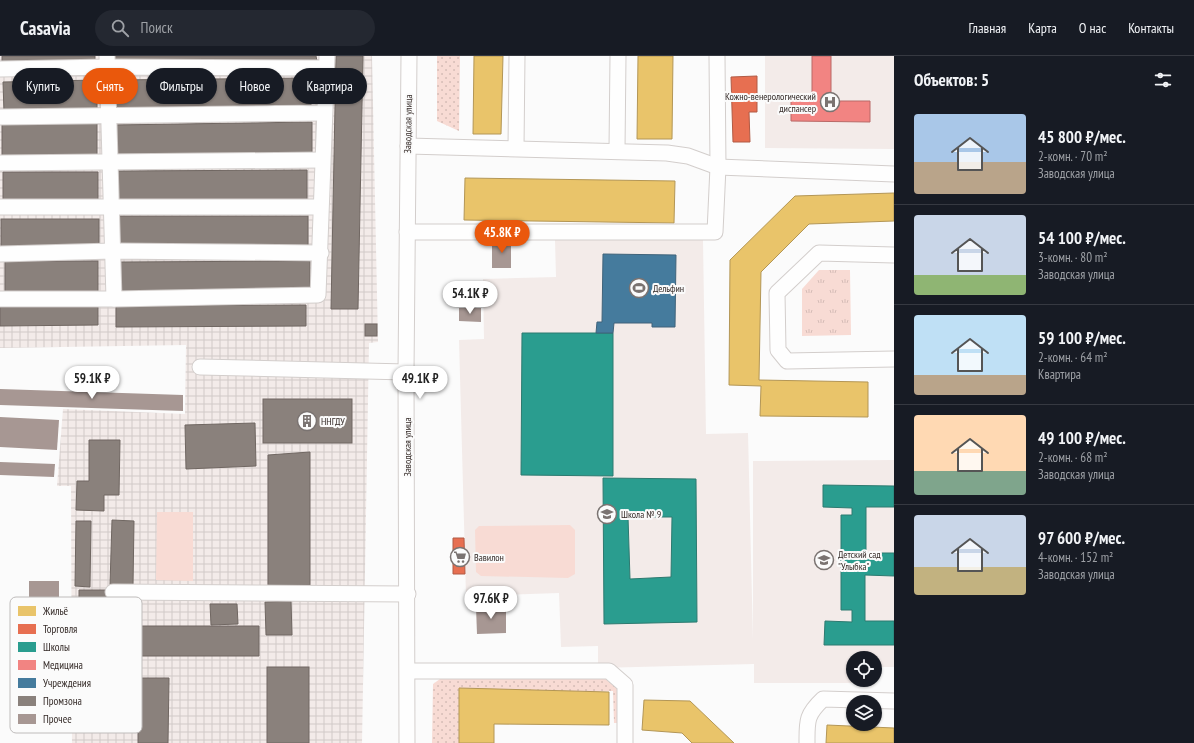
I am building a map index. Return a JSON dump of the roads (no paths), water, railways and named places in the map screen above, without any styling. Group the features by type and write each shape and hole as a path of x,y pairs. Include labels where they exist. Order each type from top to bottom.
{"street":[{"name":"Заводская улица","path":"407,743 408,594 406,372 409,56"},
{"path":"516,148 517,56"},
{"path":"617,150 618,56"},
{"path":"407,232 716,232 718,167 717,56"},
{"path":"107,61 114,299"},
{"path":"0,69 107,61 326,62 323,113 318,295 114,299 0,299"},
{"path":"0,117 323,113"},
{"path":"408,146 667,152 688,156 718,167 894,174"},
{"path":"0,164 322,160"},
{"path":"0,207 320,207"},
{"path":"0,254 113,252 320,253"},
{"path":"894,255 819,253 777,293 778,350 787,361 894,359"},
{"path":"200,367 406,372"},
{"path":"113,592 408,594"},
{"path":"408,671 608,671 625,685 625,743"},
{"path":"807,743 807,719 813,708 823,699 894,701"}],"place":[{"name":"Кожно-венерологический диспансер","path":"830,102"},
{"name":"Дельфин","path":"639,288"},
{"name":"ННГДУ","path":"307,421"},
{"name":"Школа № 9","path":"607,514"},
{"name":"Вавилон","path":"460,557"},
{"name":"Детский сад \"Улыбка\"","path":"824,560"}]}
